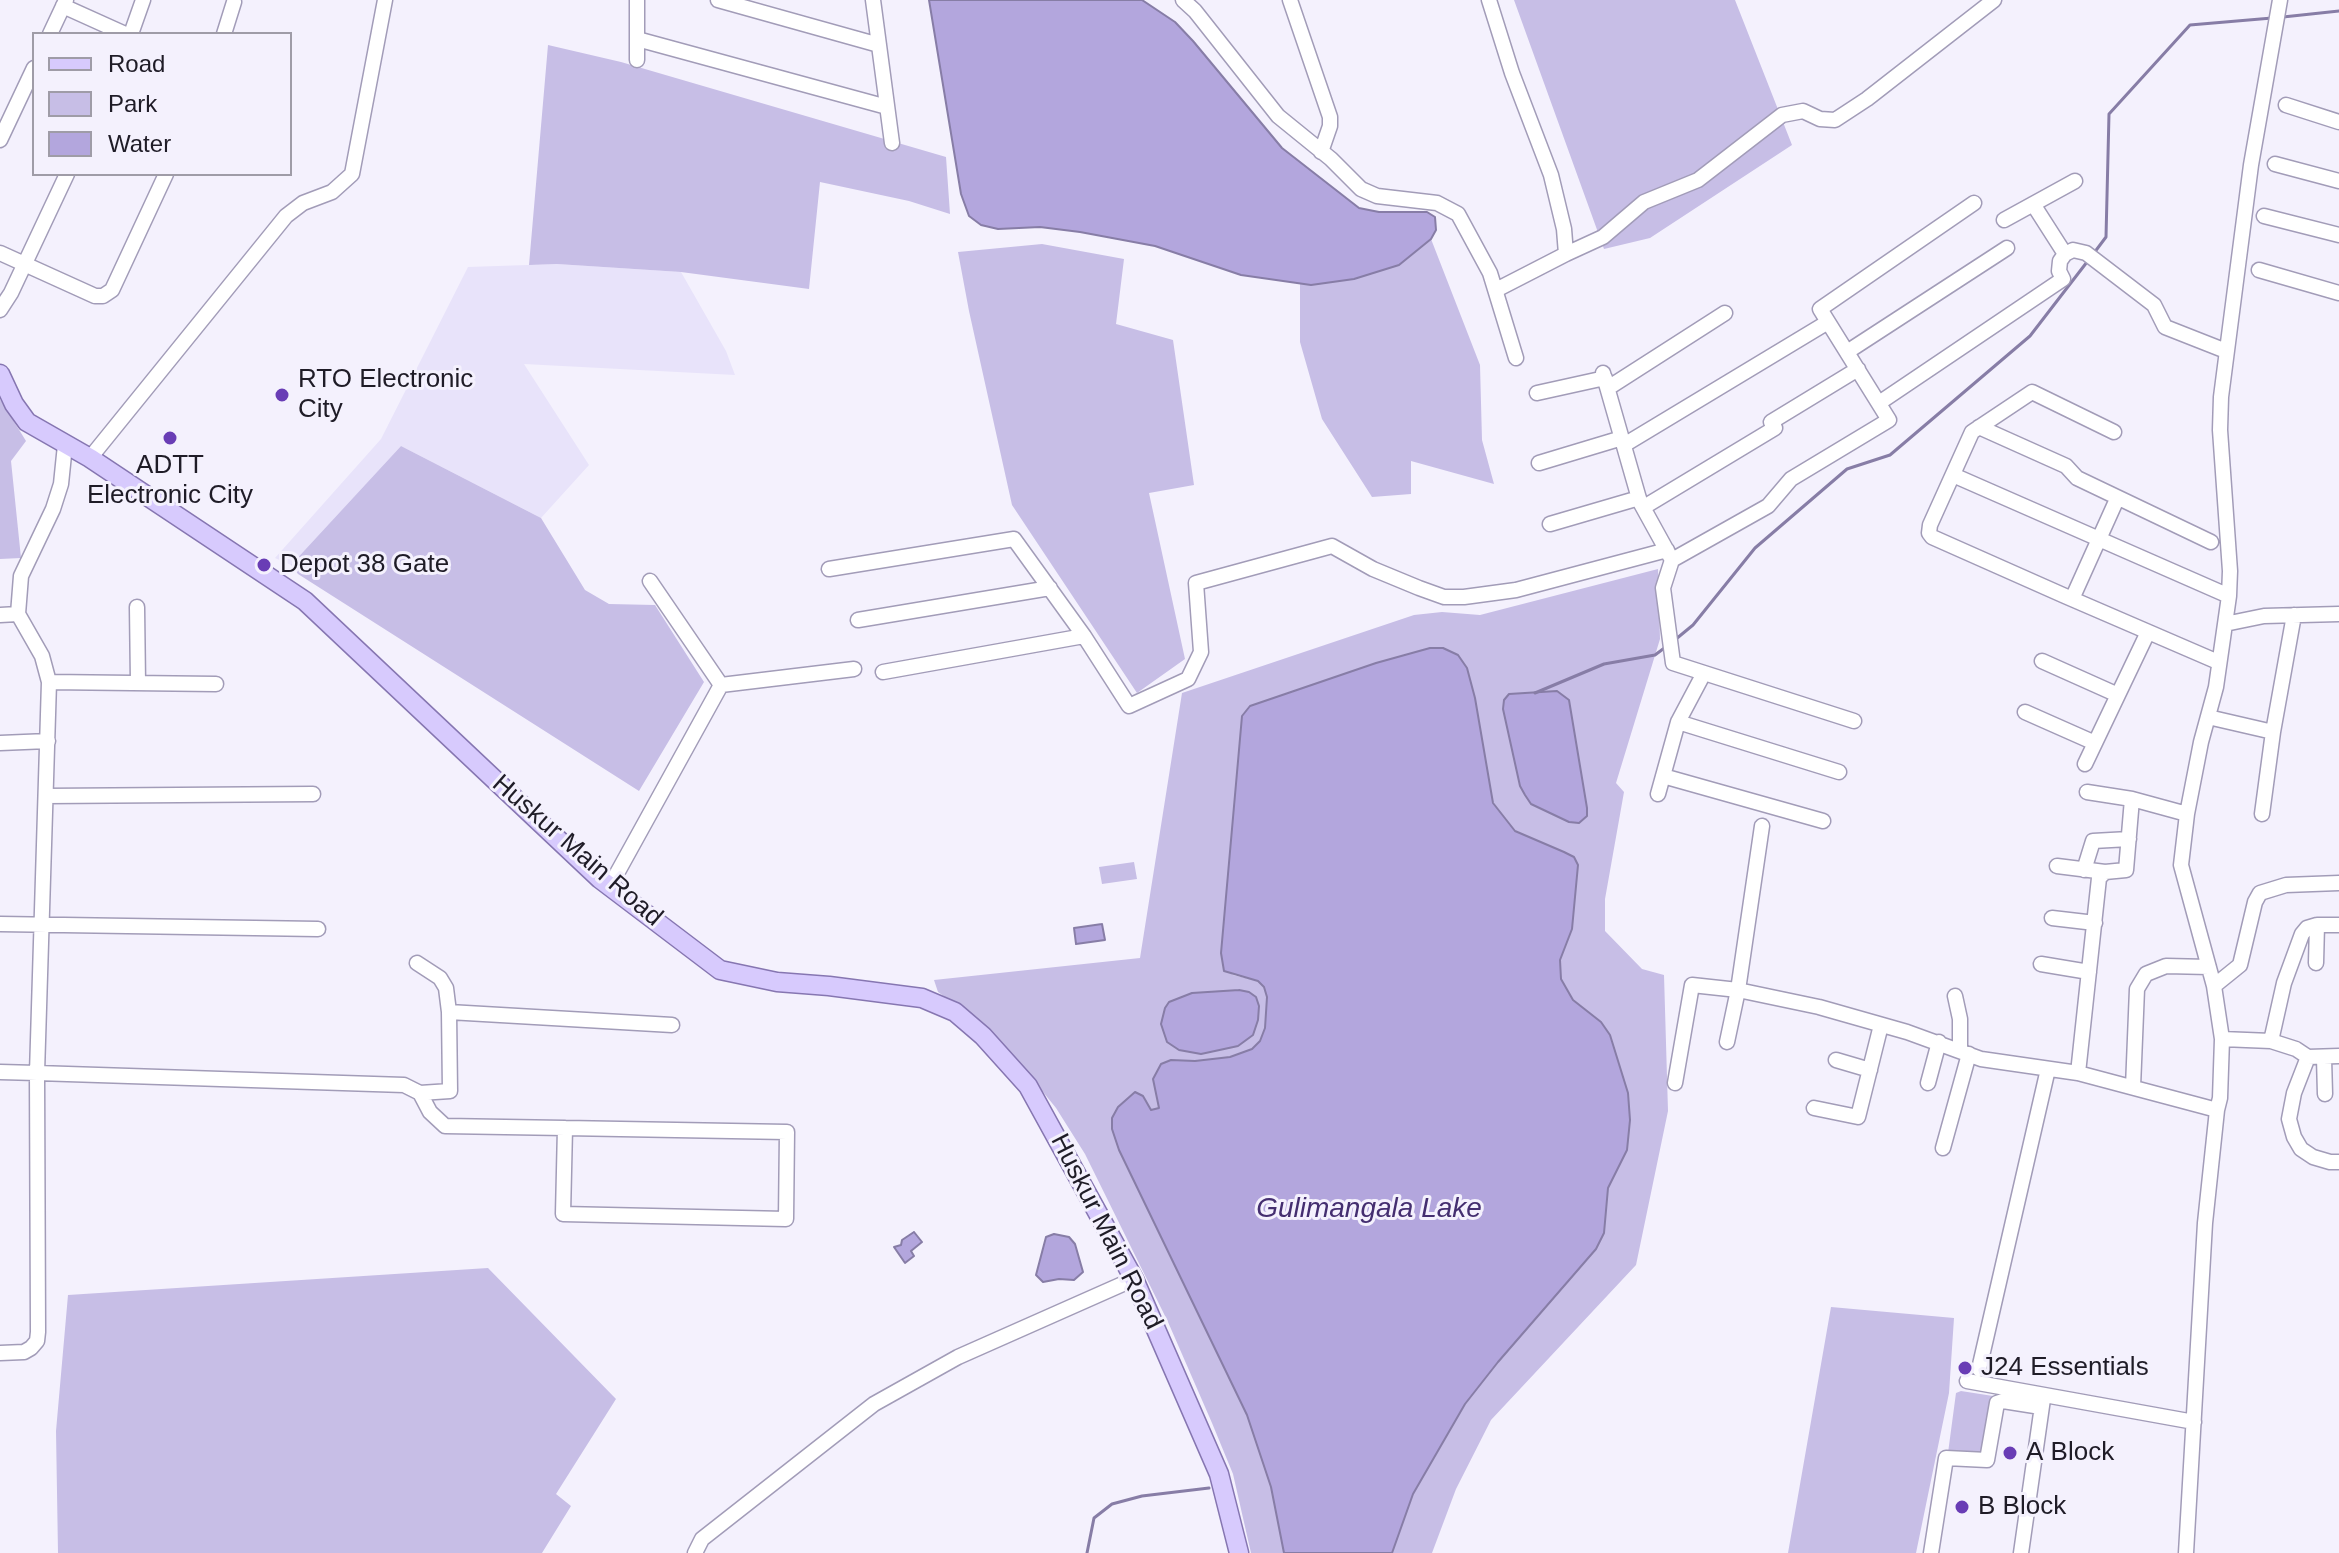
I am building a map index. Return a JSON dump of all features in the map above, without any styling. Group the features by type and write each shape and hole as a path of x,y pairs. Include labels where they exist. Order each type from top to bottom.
{"main road":[{"name":"Huskur Main Road","path":"2,385 27,422 90,458 305,601 610,886 720,970 777,982 922,998 955,1012 983,1036 1028,1086 1134,1279 1219,1474 1239,1553"}],"street":[{"path":"132,32 143,0"},
{"path":"90,458 286,216 303,203 332,192 352,174 385,0"},
{"path":"637,0 637,60"},
{"path":"718,0 879,45"},
{"path":"873,0 892,143"},
{"path":"1183,0 1203,21 1268,106 1356,185 1369,193 1437,203 1458,214 1496,290 1516,358"},
{"path":"1290,0 1330,117 1321,152"},
{"path":"1489,0 1512,73 1551,175 1564,229 1566,254"},
{"path":"1496,290 1603,237 1644,202 1698,180 1782,115 1803,111 1820,119 1835,120 1867,99 1994,0"},
{"path":"2186,1553 2204,1237 2220,1098 2222,1039 2214,986 2181,865 2187,814 2216,687 2229,596 2220,430 2226,351 2251,165 2280,0"},
{"path":"225,32 234,2"},
{"path":"51,32 64,3 121,32"},
{"path":"637,39 887,107"},
{"path":"0,140 32,72"},
{"path":"2286,105 2339,122"},
{"path":"2275,164 2339,181"},
{"path":"0,310 66,176"},
{"path":"0,253 95,296 103,296 112,290 165,176"},
{"path":"2004,220 2075,181"},
{"path":"829,569 1014,539 1084,636 1129,706 1188,679 1201,652 1196,583 1332,546 1373,569 1407,583 1444,597 1464,597 1516,590 1670,555 1768,506 1791,479 1889,420 1820,309 1974,203"},
{"path":"2033,204 2065,254"},
{"path":"2264,216 2339,235"},
{"path":"1847,352 2007,248"},
{"path":"1879,403 2063,279 2059,266 2065,254 2073,250 2091,257 2154,305 2165,327 2226,351"},
{"path":"2259,270 2339,293"},
{"path":"1537,393 1605,379 1725,313"},
{"path":"1539,463 1623,442 1828,322"},
{"path":"1550,524 1641,503 1775,428 1771,422 1858,369"},
{"path":"1605,379 1641,503 1670,555 1663,588 1673,663 1854,721"},
{"path":"2114,432 2032,392 1972,432 1929,533 1932,537 2218,662"},
{"path":"1979,427 2066,466 2077,478 2117,499 2211,542"},
{"path":"0,1353 24,1352 37,1341 38,1332 37,1073 49,682 42,656 18,614 21,576 53,509 61,484 65,445"},
{"path":"1953,475 2229,596"},
{"path":"2072,599 2117,499"},
{"path":"650,581 721,685"},
{"path":"858,620 1050,588"},
{"path":"137,607 138,683"},
{"path":"0,615 18,614"},
{"path":"2225,624 2264,616 2339,614"},
{"path":"2262,814 2294,615"},
{"path":"2085,764 2148,632"},
{"path":"883,672 1084,636"},
{"path":"2042,661 2118,695"},
{"path":"721,685 854,669"},
{"path":"1658,794 1678,722 1704,673"},
{"path":"49,682 216,684"},
{"path":"610,886 721,685"},
{"path":"2025,712 2095,743"},
{"path":"2208,717 2273,732"},
{"path":"1678,722 1839,772"},
{"path":"0,743 48,741"},
{"path":"1663,776 1823,821"},
{"path":"2087,792 2132,799 2187,814"},
{"path":"46,796 313,794"},
{"path":"2057,866 2105,872 2126,870 2132,799"},
{"path":"1727,1042 1738,990 1762,826"},
{"path":"2084,870 2093,841 2129,839"},
{"path":"2078,1073 2099,878 2105,872"},
{"path":"2214,986 2240,965 2255,902 2260,893 2286,885 2339,883"},
{"path":"2052,918 2095,923"},
{"path":"0,924 318,929"},
{"path":"2316,963 2317,925"},
{"path":"2271,1041 2284,983 2307,928 2339,925"},
{"path":"0,1072 404,1085 420,1093 450,1091 446,988 440,978 417,963"},
{"path":"2041,964 2089,972"},
{"path":"2133,1087 2137,989 2146,974 2166,966 2209,967"},
{"path":"1675,1083 1692,985 1738,990 1819,1007 1992,1061 2078,1073 2217,1110"},
{"path":"1943,1148 1964,1052 1955,996"},
{"path":"449,1012 672,1025"},
{"path":"1814,1108 1858,1117 1881,1025"},
{"path":"2222,1039 2271,1041 2296,1049 2308,1057 2332,1057 2325,1094"},
{"path":"1928,1083 1939,1042"},
{"path":"2308,1057 2294,1093 2289,1119 2301,1149 2313,1157 2339,1162"},
{"path":"1836,1060 1870,1070"},
{"path":"1979,1369 2048,1069"},
{"path":"420,1093 430,1112 445,1126 565,1128 787,1132 786,1219 563,1214 565,1128"},
{"path":"695,1553 702,1539 874,1404 958,1357 1134,1279"},
{"path":"1967,1381 2035,1400 2194,1422"},
{"path":"1931,1553 1946,1458 1987,1460 1997,1403 2035,1400"},
{"path":"2021,1553 2035,1400"}],"shaded area":[{"path":"557,264 681,272 726,351 735,375 524,364 589,465 541,518 401,446 291,565 275,558 381,439 468,267"}],"green space":[{"path":"1514,0 1735,0 1792,145 1650,238 1604,249"},
{"path":"548,45 621,62 946,157 950,214 909,201 820,182 809,289 681,272 529,265"},
{"path":"1431,239 1480,365 1482,440 1494,484 1411,461 1411,494 1372,497 1322,419 1300,342 1300,283 1311,285 1399,265"},
{"path":"1042,244 1124,259 1116,324 1173,340 1194,485 1149,493 1185,659 1137,693 1012,505 969,311 958,252"},
{"path":"0,399 26,441 11,461 21,558 0,559"},
{"path":"401,446 541,518 585,590 609,604 655,605 704,682 639,791 298,574 291,565"},
{"path":"1658,569 1660,639 1616,783 1624,792 1605,899 1605,931 1642,969 1664,975 1668,1111 1636,1265 1491,1420 1456,1489 1432,1553 1392,1553 1413,1494 1465,1404 1596,1249 1608,1188 1627,1150 1630,1120 1628,1093 1610,1035 1601,1022 1573,1000 1561,979 1560,960 1572,929 1536,841 1515,831 1493,803 1467,668 1430,648 1250,706 1242,716 1221,953 1233,975 1258,981 1264,987 1267,997 1266,1028 1252,1049 1230,1057 1171,1060 1153,1080 1159,1108 1151,1110 1143,1096 1112,1129 1119,1150 1247,1415 1271,1487 1284,1553 1251,1553 1233,1474 1212,1423 1168,1322 1085,1154 1056,1108 1022,1066 961,1008 938,992 934,980 1140,958 1182,693 1414,615 1442,612 1480,615"},
{"path":"1134,862 1137,879 1102,884 1099,867"},
{"path":"488,1268 616,1399 556,1494 571,1506 542,1553 58,1553 56,1431 68,1295"},
{"path":"1831,1307 1954,1318 1949,1393 1916,1553 1788,1553"},
{"path":"1956,1393 1993,1396 1982,1454 1948,1453"}],"water":[{"path":"929,0 1142,0 1175,22 1193,41 1282,148 1359,208 1379,212 1427,212 1435,217 1436,230 1431,239 1399,265 1354,279 1311,285 1241,275 1155,246 1080,232 1040,227 998,229 981,225 969,216 961,194"},
{"name":"Gulimangala Lake","path":"1430,648 1443,648 1458,655 1467,668 1493,803 1515,831 1574,857 1578,865 1572,929 1560,960 1561,979 1573,1000 1601,1022 1610,1035 1628,1093 1630,1120 1627,1150 1608,1188 1604,1233 1596,1249 1465,1404 1413,1494 1392,1553 1284,1553 1271,1487 1247,1415 1119,1150 1112,1118 1118,1107 1135,1092 1143,1096 1151,1110 1159,1108 1153,1079 1161,1064 1171,1060 1230,1057 1252,1049 1260,1041 1265,1028 1267,997 1264,987 1258,981 1224,971 1221,953 1242,716 1250,706"},
{"path":"1557,691 1569,700 1587,808 1587,816 1579,823 1569,822 1531,804 1525,795 1520,786 1503,709 1504,700 1509,694"},
{"path":"1102,924 1105,940 1076,944 1074,928"},
{"path":"1239,990 1256,997 1259,1006 1253,1035 1238,1046 1201,1054 1179,1050 1167,1042 1161,1024 1169,1002 1192,993"},
{"path":"914,1232 922,1242 911,1251 914,1256 905,1263 894,1247 901,1245 902,1240"},
{"path":"1054,1234 1069,1237 1075,1244 1083,1272 1074,1280 1043,1282 1036,1275 1046,1237"}],"waterway":[{"path":"2283,17 2339,11"},
{"path":"2094,253 2106,237 2109,114 2190,25 2272,18"},
{"path":"1676,639 1693,625 1755,548 1847,469 1890,455 2030,336 2087,262"},
{"path":"1535,693 1604,664 1655,655 1667,646"},
{"path":"1087,1553 1094,1518 1112,1504 1142,1496 1209,1488"}],"place":[{"name":"RTO Electronic City","path":"282,395"},
{"name":"ADTT Electronic City","path":"170,438"},
{"name":"Depot 38 Gate","path":"264,565"},
{"name":"J24 Essentials","path":"1965,1368"},
{"name":"A Block","path":"2010,1453"},
{"name":"B Block","path":"1962,1507"}]}
